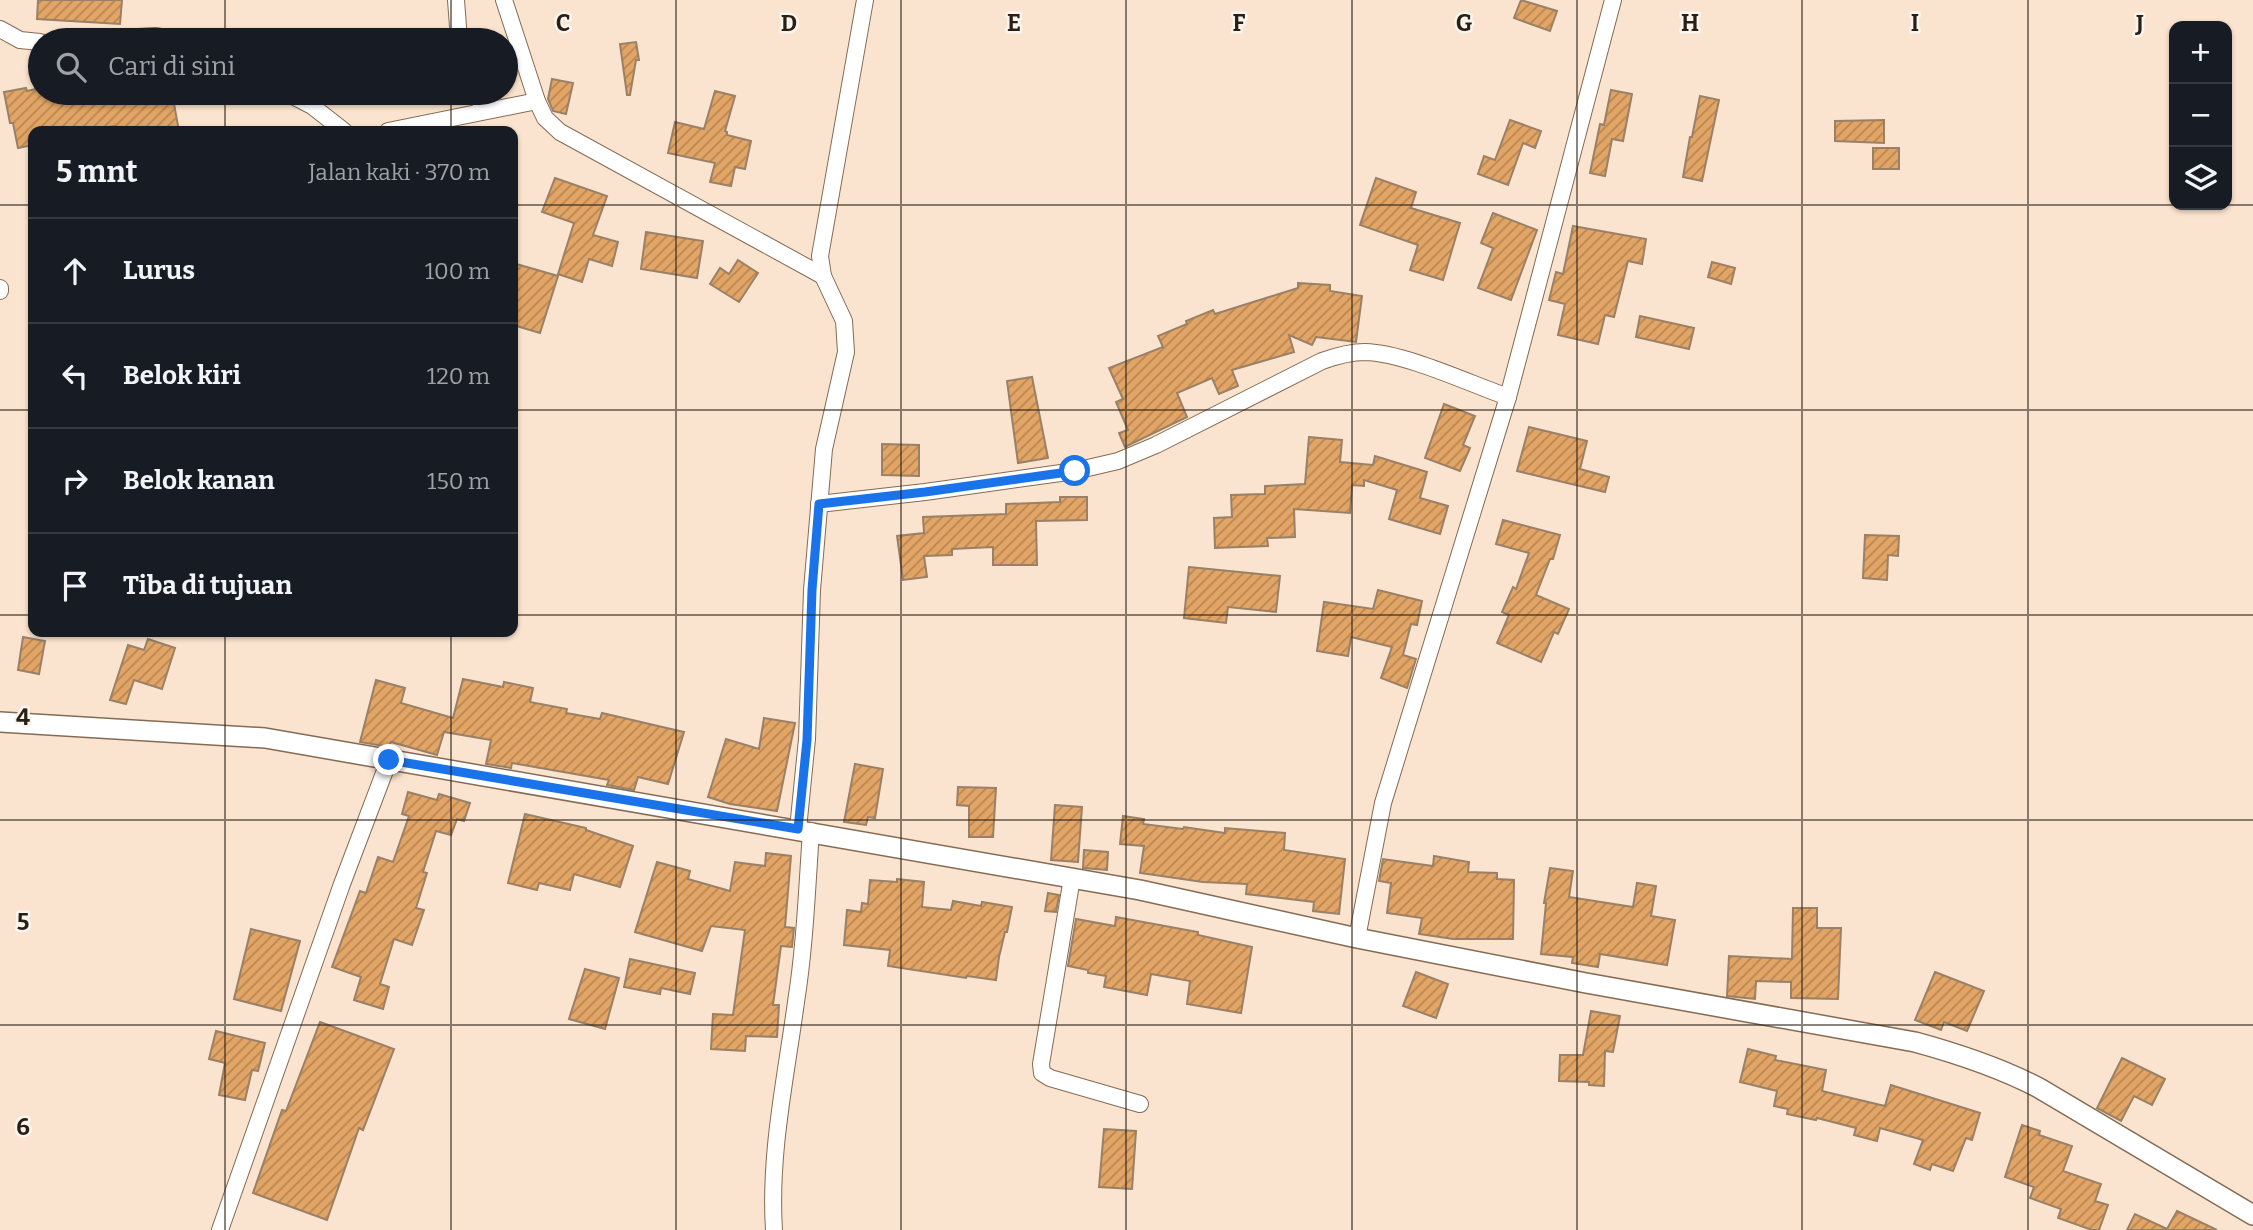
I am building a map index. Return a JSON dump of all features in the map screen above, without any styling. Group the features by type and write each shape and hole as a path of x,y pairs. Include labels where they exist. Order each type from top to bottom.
{"street":[{"path":"456,0 458,28"},
{"path":"504,0 513,28"},
{"path":"774,1230 778,1117 804,940 804,830 812,590 819,504 824,449 846,352 844,321 822,276 820,256 865,0"},
{"path":"1357,938 1383,803 1507,397 1613,0"},
{"path":"0,29 20,40 28,41"},
{"path":"518,43 545,118 560,132 822,276"},
{"path":"518,105 537,101"},
{"path":"310,105 338,126"},
{"path":"481,105 484,111"},
{"path":"412,126 516,105"},
{"path":"819,504 1075,471 1118,461 1339,355 1381,353 1507,397"},
{"path":"0,722 265,738 1140,890 1357,938 1586,983 1915,1042 2007,1071 2253,1215"},
{"path":"220,1230 342,884 389,760"},
{"path":"1072,878 1041,1064 1042,1073 1050,1078 1140,1104"}],"building":[{"path":"38,0 122,0 120,24 37,19"},
{"path":"1521,0 1557,11 1550,31 1514,18"},
{"path":"636,42 639,60 636,60 630,95 627,95 620,44"},
{"path":"552,79 573,83 566,114 553,111 548,99"},
{"path":"26,88 28,105 174,105 178,126 28,126 28,146 18,148 4,92"},
{"path":"1611,90 1632,94 1623,141 1612,139 1605,176 1590,173 1600,124 1604,125"},
{"path":"715,91 735,96 725,131 727,135 751,141 745,169 735,167 731,186 710,182 715,163 668,153 675,122 704,129"},
{"path":"1700,96 1719,100 1702,181 1683,177"},
{"path":"1510,120 1541,131 1535,148 1523,143 1508,185 1478,174 1484,156 1495,160"},
{"path":"1884,120 1884,143 1835,141 1835,121"},
{"path":"1873,148 1899,148 1899,169 1873,169"},
{"path":"555,178 607,196 593,235 618,242 612,266 589,259 582,282 558,274 574,223 542,212"},
{"path":"1376,178 1416,192 1411,208 1460,223 1443,280 1410,270 1418,245 1360,225"},
{"path":"1493,213 1537,230 1511,300 1478,288 1493,248 1481,243"},
{"path":"1573,226 1646,239 1642,264 1628,261 1614,317 1605,315 1598,344 1558,335 1565,304 1549,300 1556,272 1563,274"},
{"path":"646,232 703,241 697,278 641,269"},
{"path":"738,260 758,273 739,302 710,284 720,268 729,274"},
{"path":"1712,262 1735,268 1731,284 1708,277"},
{"path":"518,264 558,276 540,333 518,326"},
{"path":"1298,283 1330,285 1330,291 1362,296 1356,342 1316,337 1312,345 1289,335 1294,352 1232,370 1238,386 1219,394 1212,378 1177,393 1187,417 1125,447 1119,433 1128,430 1116,402 1123,399 1109,368 1163,347 1158,336 1187,324 1186,321 1213,310 1215,314 1298,288"},
{"path":"1640,316 1694,328 1689,349 1636,337"},
{"path":"1032,377 1048,458 1018,463 1007,381"},
{"path":"1444,404 1475,416 1463,445 1470,448 1460,471 1425,458"},
{"path":"1529,427 1587,441 1580,469 1609,477 1605,492 1517,471"},
{"path":"1309,437 1342,440 1340,462 1373,465 1375,456 1427,472 1420,498 1448,506 1440,534 1389,519 1397,490 1364,480 1364,486 1352,485 1350,513 1294,509 1295,537 1267,538 1268,546 1215,548 1214,518 1232,517 1231,495 1265,494 1265,486 1305,484"},
{"path":"882,444 919,445 919,476 882,475"},
{"path":"1060,497 1087,497 1087,520 1036,521 1037,565 993,565 993,547 952,549 952,555 924,556 927,577 903,580 897,536 924,533 923,517 1006,514 1006,504 1060,502"},
{"path":"1503,520 1560,535 1553,559 1550,559 1536,595 1569,609 1558,634 1554,632 1541,662 1497,643 1509,615 1502,612 1513,587 1516,589 1529,553 1496,544"},
{"path":"1865,535 1899,536 1898,556 1888,555 1887,580 1863,578"},
{"path":"1189,567 1280,576 1276,612 1228,607 1226,623 1184,618"},
{"path":"1378,590 1422,601 1417,625 1411,624 1403,655 1416,659 1407,688 1381,678 1392,647 1351,637 1348,656 1317,651 1324,602 1373,609"},
{"path":"23,637 45,641 39,674 18,670"},
{"path":"148,639 175,648 162,689 134,680 126,704 110,700 128,645 144,650"},
{"path":"463,679 503,687 504,682 533,688 530,702 567,709 566,713 600,719 602,713 684,732 668,784 638,777 634,790 607,785 609,780 512,763 511,768 486,764 491,740 444,732 437,755 391,742 389,747 360,742 376,680 405,688 401,703 453,718"},
{"path":"764,718 795,723 777,811 730,804 708,797 726,739 759,749"},
{"path":"855,764 883,769 875,818 868,817 866,825 844,822"},
{"path":"958,787 996,788 993,837 969,837 969,806 957,805"},
{"path":"408,792 437,800 439,794 470,803 464,821 457,819 451,835 436,831 423,872 427,873 416,908 424,910 412,945 394,939 380,984 389,987 383,1009 354,1000 361,977 332,967 360,891 366,893 378,857 393,862 409,816 402,814"},
{"path":"1055,805 1082,807 1078,862 1051,860"},
{"path":"525,814 586,828 633,846 620,887 574,874 570,890 539,883 537,890 508,883"},
{"path":"1123,816 1144,819 1143,824 1183,829 1225,833 1225,828 1285,833 1284,850 1345,859 1339,914 1313,911 1314,902 1246,894 1247,884 1203,882 1140,873 1144,846 1120,844"},
{"path":"1084,850 1108,852 1107,870 1083,868"},
{"path":"766,853 791,856 785,927 794,928 792,947 781,946 773,1005 779,1005 777,1037 746,1036 745,1051 711,1049 713,1014 733,1015 745,930 711,926 702,951 635,932 657,862 690,871 688,879 730,891 735,862 765,866"},
{"path":"1434,856 1469,862 1468,872 1497,873 1497,879 1514,880 1513,939 1453,939 1419,934 1422,918 1387,913 1391,883 1379,881 1383,859 1433,866"},
{"path":"1550,868 1573,871 1569,897 1633,907 1637,883 1656,886 1651,916 1675,920 1667,965 1600,954 1598,967 1572,963 1573,957 1541,954 1544,903"},
{"path":"897,879 924,882 922,907 951,910 953,901 981,906 982,902 1012,907 996,980 888,966 890,950 844,945 847,910 861,912 862,903 868,904 870,880 897,882"},
{"path":"1048,893 1059,895 1056,912 1045,911"},
{"path":"1793,908 1817,908 1817,928 1841,928 1838,999 1791,998 1791,982 1756,981 1755,999 1727,996 1729,956 1792,959"},
{"path":"1116,917 1198,932 1198,935 1252,947 1241,1013 1187,1004 1190,981 1151,974 1147,995 1104,987 1106,976 1068,966 1076,919 1115,926"},
{"path":"251,929 300,941 281,1011 234,999"},
{"path":"630,959 695,973 690,994 661,988 660,994 624,987"},
{"path":"585,969 619,978 605,1029 569,1019"},
{"path":"1416,972 1448,984 1436,1018 1403,1006"},
{"path":"1935,972 1984,991 1967,1031 1944,1022 1941,1030 1915,1020"},
{"path":"1591,1011 1620,1016 1613,1052 1605,1051 1604,1086 1589,1085 1589,1082 1559,1081 1560,1055 1583,1055"},
{"path":"320,1022 394,1049 363,1130 359,1128 327,1220 253,1193 282,1110 286,1111"},
{"path":"216,1031 265,1043 258,1071 252,1070 245,1100 219,1095 225,1063 209,1059"},
{"path":"1748,1049 1776,1056 1775,1060 1826,1070 1822,1091 1885,1106 1891,1085 1980,1113 1972,1140 1966,1138 1953,1171 1932,1164 1930,1170 1914,1164 1923,1140 1880,1128 1877,1141 1854,1135 1856,1128 1787,1114 1788,1109 1774,1106 1777,1091 1740,1082"},
{"path":"2122,1058 2165,1079 2152,1105 2134,1096 2121,1121 2097,1108"},
{"path":"2022,1125 2040,1131 2039,1135 2072,1146 2063,1171 2101,1184 2095,1201 2108,1205 2099,1230 2058,1218 2061,1209 2030,1198 2034,1187 2005,1177"},
{"path":"1104,1129 1136,1131 1132,1189 1099,1187"},
{"path":"2177,1211 2217,1230 2127,1230 2135,1214 2167,1229"}],"route":[{"path":"389,760 798,829 807,740 812,590 819,504 1075,471"}]}
